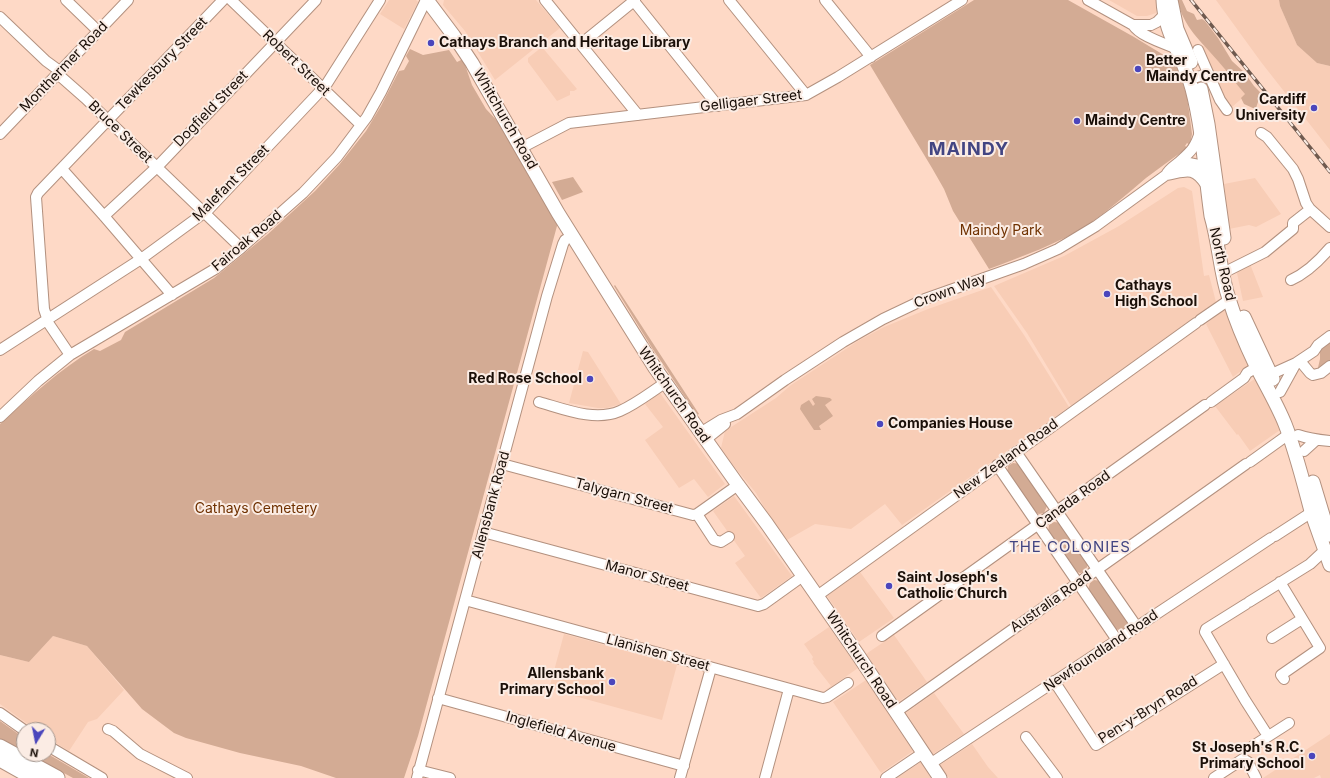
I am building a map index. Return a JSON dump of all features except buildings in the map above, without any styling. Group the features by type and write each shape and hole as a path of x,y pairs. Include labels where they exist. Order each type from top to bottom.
{"highway":[{"path":"0,747 57,778"},
{"path":"0,760 34,778"}],"main road":[{"name":"Whitchurch Road","path":"426,0 469,57 572,236 665,383 804,576 940,778"},
{"name":"North Road","path":"1163,0 1164,15 1175,48 1190,84 1200,132 1205,168 1211,182 1229,270 1238,304 1268,380 1293,435 1304,451 1330,538"},
{"name":"North Road","path":"1171,0 1177,29 1203,75 1208,119 1211,216 1215,229 1222,274 1229,300 1243,337 1268,380"},
{"name":"North Road","path":"1293,435 1296,456 1312,512 1330,565"}],"street":[{"path":"66,0 98,31"},
{"name":"Monthermer Road","path":"0,134 128,0"},
{"name":"Tewkesbury Street","path":"48,320 43,305 36,198 108,120 223,0"},
{"name":"Robert Street","path":"231,0 361,125"},
{"name":"Dogfield Street","path":"104,216 157,167 316,0"},
{"name":"Malefant Street","path":"0,350 141,259 205,213 323,89 380,0"},
{"name":"Fairoak Road","path":"0,416 38,381 70,356 215,269 242,248 323,173 361,125 381,92 426,0"},
{"path":"545,0 638,115"},
{"path":"581,44 634,0 718,106"},
{"path":"729,0 806,95"},
{"path":"825,0 871,57"},
{"name":"Gelligaer Street","path":"521,148 569,122 806,95 871,57 962,0"},
{"path":"1088,0 1133,25 1135,29 1175,48"},
{"path":"1133,25 1151,25 1157,22 1164,15"},
{"name":"Bruce Street","path":"0,17 59,72 60,76 242,248"},
{"path":"1198,50 1203,75 1227,110"},
{"path":"0,118 8,126"},
{"name":"Crown Way","path":"703,436 721,420 737,414 843,342 883,319 925,299 1024,264 1058,249 1096,226 1166,175 1169,170 1193,150 1198,141 1200,132"},
{"path":"1261,133 1293,169 1306,203 1310,209 1330,227"},
{"path":"1179,162 1192,163 1205,168"},
{"path":"62,169 172,295"},
{"name":"Crown Way","path":"1166,175 1179,172 1189,172 1211,182"},
{"path":"1229,270 1271,248 1294,229 1293,223 1307,212"},
{"name":"Allensbank Road","path":"418,774 563,244 565,240 572,236"},
{"path":"1291,280 1300,276 1317,263 1330,248"},
{"name":"New Zealand Road","path":"817,596 1089,398 1229,300"},
{"path":"48,320 70,356"},
{"path":"1268,380 1314,351 1318,345 1330,336"},
{"path":"1268,380 1290,373 1298,362"},
{"path":"1298,362 1314,375 1321,373 1330,366"},
{"name":"Canada Road","path":"882,636 1208,404 1244,378 1247,373 1268,380"},
{"path":"539,402 585,414 608,414 626,408 665,383"},
{"path":"1293,435 1313,439 1315,441 1330,441"},
{"name":"Australia Road","path":"896,712 1248,463 1293,435"},
{"path":"1304,451 1315,441"},
{"path":"1016,452 1137,627"},
{"name":"Talygarn Street","path":"502,464 693,515 697,514"},
{"path":"997,466 1117,640"},
{"path":"729,536 721,542 714,540 697,514 738,485"},
{"name":"Newfoundland Road","path":"930,764 1312,512"},
{"name":"Manor Street","path":"483,532 758,606 764,604 804,576"},
{"path":"1268,736 1224,664 1206,632 1206,629 1310,564 1325,550"},
{"path":"1310,564 1330,568"},
{"path":"1280,582 1320,648 1281,675 1284,679"},
{"name":"Llanishen Street","path":"465,600 825,698 848,683"},
{"path":"1272,638 1302,619"},
{"name":"Pen-y-Bryn Road","path":"1054,682 1096,745 1224,664"},
{"path":"680,778 712,668"},
{"path":"764,778 789,689"},
{"name":"Inglefield Avenue","path":"438,698 684,766"},
{"path":"0,713 16,724"},
{"path":"1253,746 1289,723"},
{"path":"108,729 113,731 140,754 187,778"},
{"path":"1026,737 1057,778"},
{"path":"56,751 102,778"},
{"path":"886,778 923,753"},
{"path":"1214,778 1243,759 1248,762 1256,778"},
{"path":"418,774 450,778"}],"shaded area":[{"path":"389,0 416,0 418,2 404,29 380,14"},
{"path":"444,0 536,0 560,28 495,80 465,31 443,5"},
{"path":"1109,0 1156,0 1156,13 1147,16 1137,16"},
{"name":"Cardiff University","path":"1216,0 1279,0 1280,6 1297,45 1317,63 1330,66 1330,150 1261,62"},
{"path":"1200,46 1208,46 1247,94 1232,107 1223,97"},
{"path":"542,47 577,89 570,91 570,95 557,101 528,62 528,58"},
{"path":"1255,178 1281,214 1256,227 1249,225 1229,229 1224,184"},
{"name":"Cathays High School","path":"1184,187 1192,191 1204,276 1209,275 1216,302 1071,406 1027,333 994,286 1064,256 1119,226 1178,188"},
{"path":"1250,264 1263,297 1243,301 1237,273 1238,270"},
{"path":"991,287 1024,335 1069,407 902,525 885,504 851,529 815,524 787,540 767,512 756,493 721,448 725,431 776,398 791,385 858,341 884,327 928,309"},
{"path":"1227,310 1249,365 1233,377 1206,324 1222,311"},
{"name":"Red Rose School","path":"583,351 588,352 621,404 607,408 598,408 569,403"},
{"path":"1256,378 1280,430 1250,451 1215,406"},
{"path":"660,393 725,484 708,497 694,479 679,488 645,440 663,427 645,404"},
{"path":"734,496 792,576 761,598 735,563 745,556 713,511"},
{"path":"860,572 894,618 859,642 827,596"},
{"path":"829,627 858,668 824,691 831,686 813,663 813,657 804,644"},
{"name":"Allensbank Primary School","path":"564,634 677,665 662,720 549,689"},
{"path":"894,635 927,682 898,702 866,654"},
{"path":"53,636 87,646 124,690 97,719 88,722 69,751 56,743 56,722 25,722 0,704 0,655 29,662"},
{"path":"866,680 913,751 881,773 833,702"},
{"path":"934,693 964,734 933,754 906,713"},
{"name":"St Joseph's R.C. Primary School","path":"1330,734 1330,778 1321,778 1320,775 1314,778 1263,778"},
{"path":"972,744 988,767 998,778 949,778 940,765"},
{"path":"921,762 931,778 897,778"}],"green space":[{"name":"Maindy Centre","path":"974,0 1068,0 1172,60 1178,70 1187,96 1192,134 1190,145 1187,143 1185,146 1188,148 1146,178 1111,208 1089,224 1053,244 989,269 953,211 944,189 870,65"},
{"path":"1178,0 1182,0 1187,11 1194,14 1197,20 1202,19 1205,21 1218,38 1232,61 1244,72 1261,93 1255,109 1244,104 1241,98 1245,94 1188,26 1180,9"},
{"path":"1279,0 1330,0 1330,66 1317,63 1297,45 1280,6"},
{"name":"Cathays Cemetery","path":"410,49 423,55 449,50 457,62 463,59 472,85 486,109 501,125 557,223 557,226 418,736 404,778 336,778 301,766 240,753 186,738 174,733 142,709 87,646 53,636 29,662 0,655 0,424 23,403 81,357 94,349 100,351 121,340 125,332 214,278 268,234 315,191 339,165 366,131 399,71 404,70 409,61 406,56"},
{"path":"573,177 583,192 562,200 552,182"},
{"path":"615,285 699,414 697,415 652,348 614,286"},
{"path":"1330,342 1330,361 1317,372 1320,351"},
{"path":"816,396 830,398 832,400 825,405 833,416 819,426 821,430 814,430 800,409 801,405 809,400 813,406 815,404 812,399"},
{"path":"1013,463 1021,464 1047,506 1044,513 1039,514 1034,512 1007,474 1008,466"},
{"path":"1054,522 1061,523 1088,564 1085,572 1080,573 1075,571 1048,532 1049,525"},
{"path":"1094,580 1102,581 1128,622 1127,629 1123,631 1115,629 1088,590 1090,583"},
{"path":"0,721 16,732 16,747 0,739"},
{"path":"56,759 89,778 73,778 44,762 56,762"}],"railway":[{"path":"1191,0 1330,172"}],"place":[{"name":"Cathays Branch and Heritage Library","path":"431,43"},
{"name":"Better Maindy Centre","path":"1138,69"},
{"name":"Cardiff University","path":"1314,108"},
{"name":"Maindy Centre","path":"1077,121"},
{"name":"Cathays High School","path":"1107,294"},
{"name":"Red Rose School","path":"590,379"},
{"name":"Companies House","path":"880,424"},
{"name":"Saint Joseph's Catholic Church","path":"889,586"},
{"name":"Allensbank Primary School","path":"612,682"},
{"name":"St Joseph's R.C. Primary School","path":"1312,756"}],"district":[{"name":"MAINDY","path":"969,150"},
{"name":"THE COLONIES","path":"1070,547"}],"park label":[{"name":"Maindy Park","path":"1001,231"}]}
